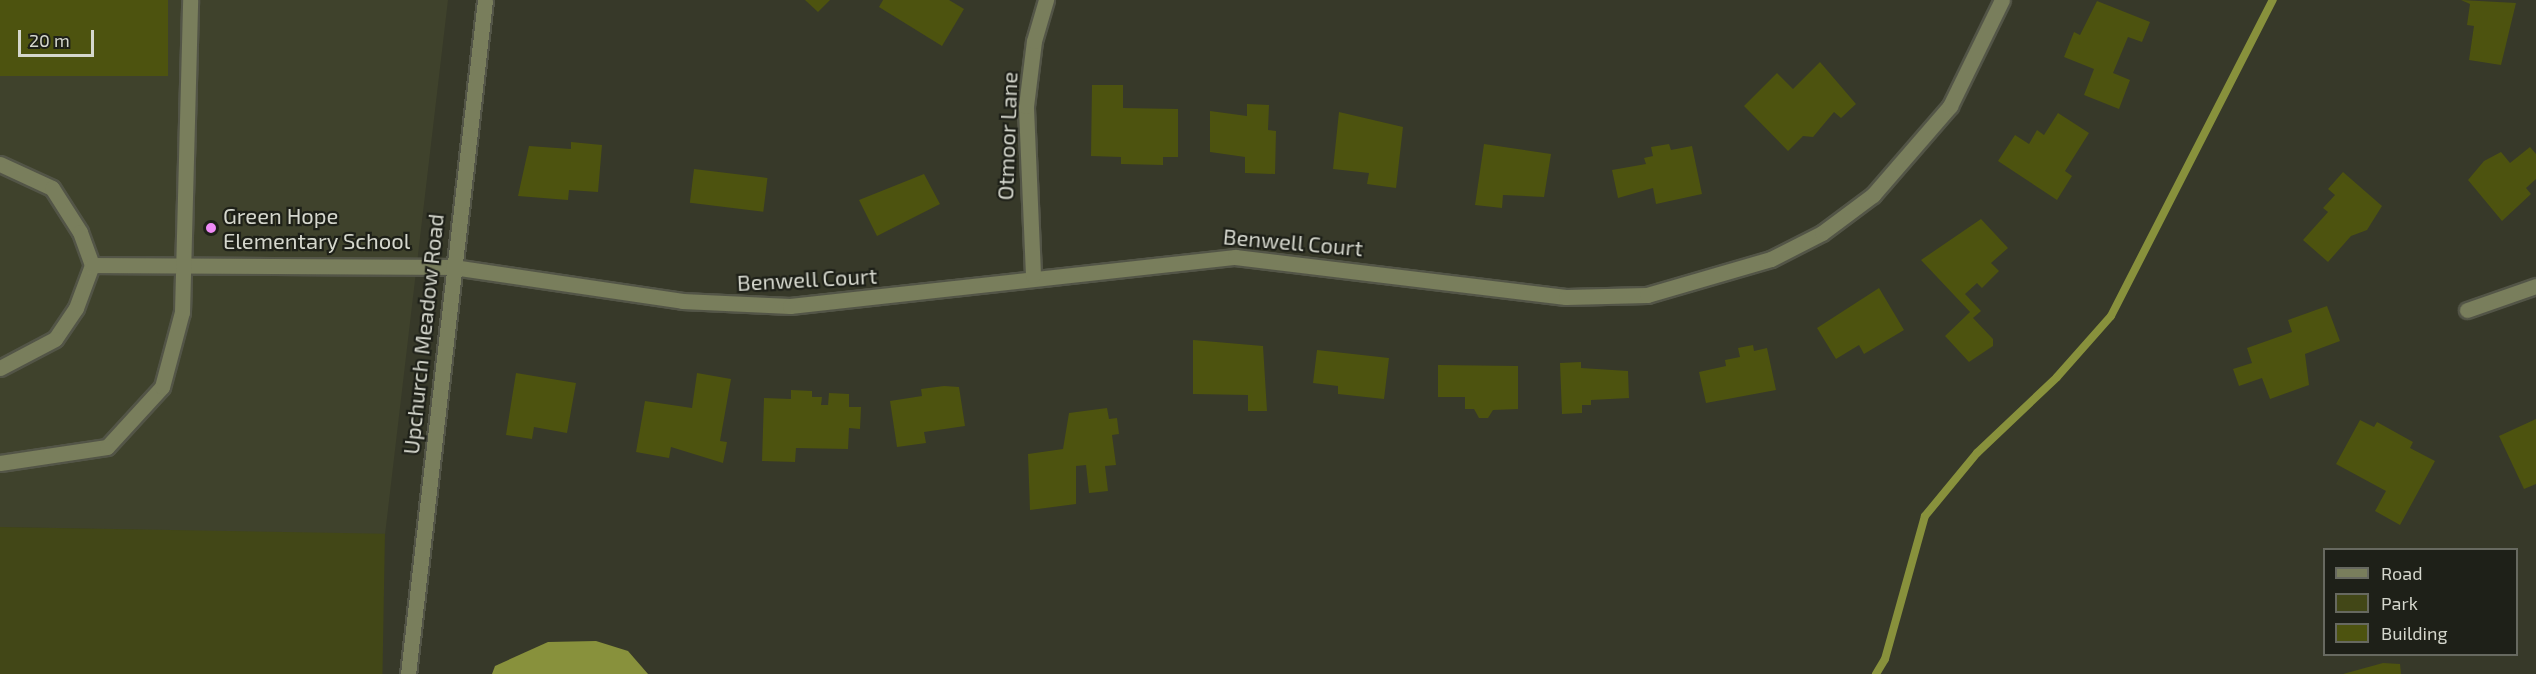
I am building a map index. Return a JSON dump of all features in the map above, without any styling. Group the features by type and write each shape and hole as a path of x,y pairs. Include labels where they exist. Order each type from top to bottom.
{"street":[{"path":"0,463 107,447 162,387 182,312 190,0"},
{"name":"Upchurch Meadow Road","path":"408,674 485,0"},
{"name":"Otmoor Lane","path":"1033,275 1026,106 1034,41 1046,0"},
{"name":"Benwell Court","path":"92,266 453,267 740,306 859,301 1033,275 1235,257 1566,297 1647,295 1710,280 1796,247 1873,195 1950,106 2002,0"},
{"path":"0,164 52,188 80,232 92,266 76,308 54,339 0,368"},
{"path":"2467,310 2536,286"}],"shaded area":[{"name":"Green Hope Elementary School","path":"0,0 448,0 385,535 0,527"},
{"path":"596,641 628,651 648,674 492,674 495,666 548,642"}],"green space":[{"path":"0,527 385,534 382,674 0,674"}],"building":[{"path":"0,0 168,0 168,76 0,76"},
{"path":"805,0 830,0 818,12"},
{"path":"883,0 949,0 964,9 942,46 879,7"},
{"path":"2461,0 2516,3 2501,65 2469,60 2474,26 2467,25 2470,4"},
{"path":"2097,1 2150,22 2142,42 2128,37 2113,73 2130,80 2119,109 2084,95 2094,69 2064,57 2074,32 2080,35"},
{"path":"1820,62 1856,104 1841,118 1834,112 1813,137 1803,136 1788,151 1744,106 1777,73 1793,89"},
{"path":"1092,85 1123,85 1123,108 1178,109 1178,157 1163,157 1163,165 1121,164 1121,157 1091,156"},
{"path":"1247,104 1269,105 1268,130 1276,131 1275,174 1245,173 1245,157 1210,152 1210,111 1247,116"},
{"path":"1339,112 1403,127 1396,188 1367,184 1369,173 1333,169"},
{"path":"2058,113 2089,133 2065,171 2072,176 2057,200 1998,161 2015,135 2029,144 2037,130 2044,135"},
{"path":"571,142 602,145 598,192 569,190 568,200 518,196 529,146 571,149"},
{"path":"1484,144 1551,154 1544,197 1503,195 1502,208 1475,205"},
{"path":"1669,144 1671,150 1692,146 1702,194 1656,204 1653,188 1618,198 1612,170 1646,164 1644,158 1653,156 1651,147"},
{"path":"2530,147 2536,154 2536,179 2526,188 2531,194 2502,221 2468,180 2484,161 2501,152 2510,163"},
{"path":"694,169 767,178 763,212 690,203"},
{"path":"2343,172 2382,206 2367,230 2351,236 2328,262 2303,240 2328,212 2323,208 2335,195 2328,189"},
{"path":"924,174 940,204 877,236 859,200"},
{"path":"1981,219 2008,248 1991,263 1999,271 1982,288 1977,283 1965,294 1981,311 1973,318 1993,339 1993,346 1969,362 1945,336 1970,312 1921,260"},
{"path":"1879,288 1904,330 1864,354 1859,345 1836,359 1817,328"},
{"path":"2327,306 2340,341 2305,354 2309,385 2270,399 2262,378 2239,386 2233,369 2252,363 2247,348 2292,332 2288,320"},
{"path":"1193,340 1263,346 1267,411 1248,411 1248,395 1193,394"},
{"path":"1753,345 1754,351 1767,348 1776,390 1706,403 1699,372 1726,366 1725,360 1740,357 1738,348"},
{"path":"1317,350 1389,358 1384,399 1338,394 1338,386 1313,383"},
{"path":"1581,362 1581,368 1628,371 1629,398 1591,400 1591,405 1582,405 1582,413 1562,414 1560,363"},
{"path":"1438,365 1518,366 1518,409 1493,410 1488,418 1479,418 1474,409 1465,409 1465,397 1438,397"},
{"path":"516,373 576,383 567,433 534,427 532,439 506,435"},
{"path":"697,373 731,379 720,441 727,442 723,463 671,447 669,458 636,452 645,401 692,408"},
{"path":"959,387 965,426 924,432 926,443 897,447 890,401 922,396 921,389"},
{"path":"791,390 812,391 812,397 822,397 821,405 828,405 829,393 849,394 849,407 861,407 860,429 849,428 848,449 796,448 795,462 762,461 764,398 791,399"},
{"path":"1107,408 1109,419 1117,418 1119,434 1112,435 1116,465 1105,466 1108,491 1089,493 1086,465 1076,466 1076,504 1030,510 1028,454 1063,449 1069,413"},
{"path":"2536,419 2536,484 2524,489 2499,436"},
{"path":"2360,420 2374,427 2377,422 2413,442 2410,448 2435,461 2400,525 2375,511 2386,491 2336,464"},
{"path":"2383,663 2400,664 2401,674 2343,674"}],"waterway":[{"path":"1876,674 1885,659 1925,516 1977,453 2057,377 2111,316 2273,0"}],"place":[{"name":"Green Hope Elementary School","path":"211,228"}]}
